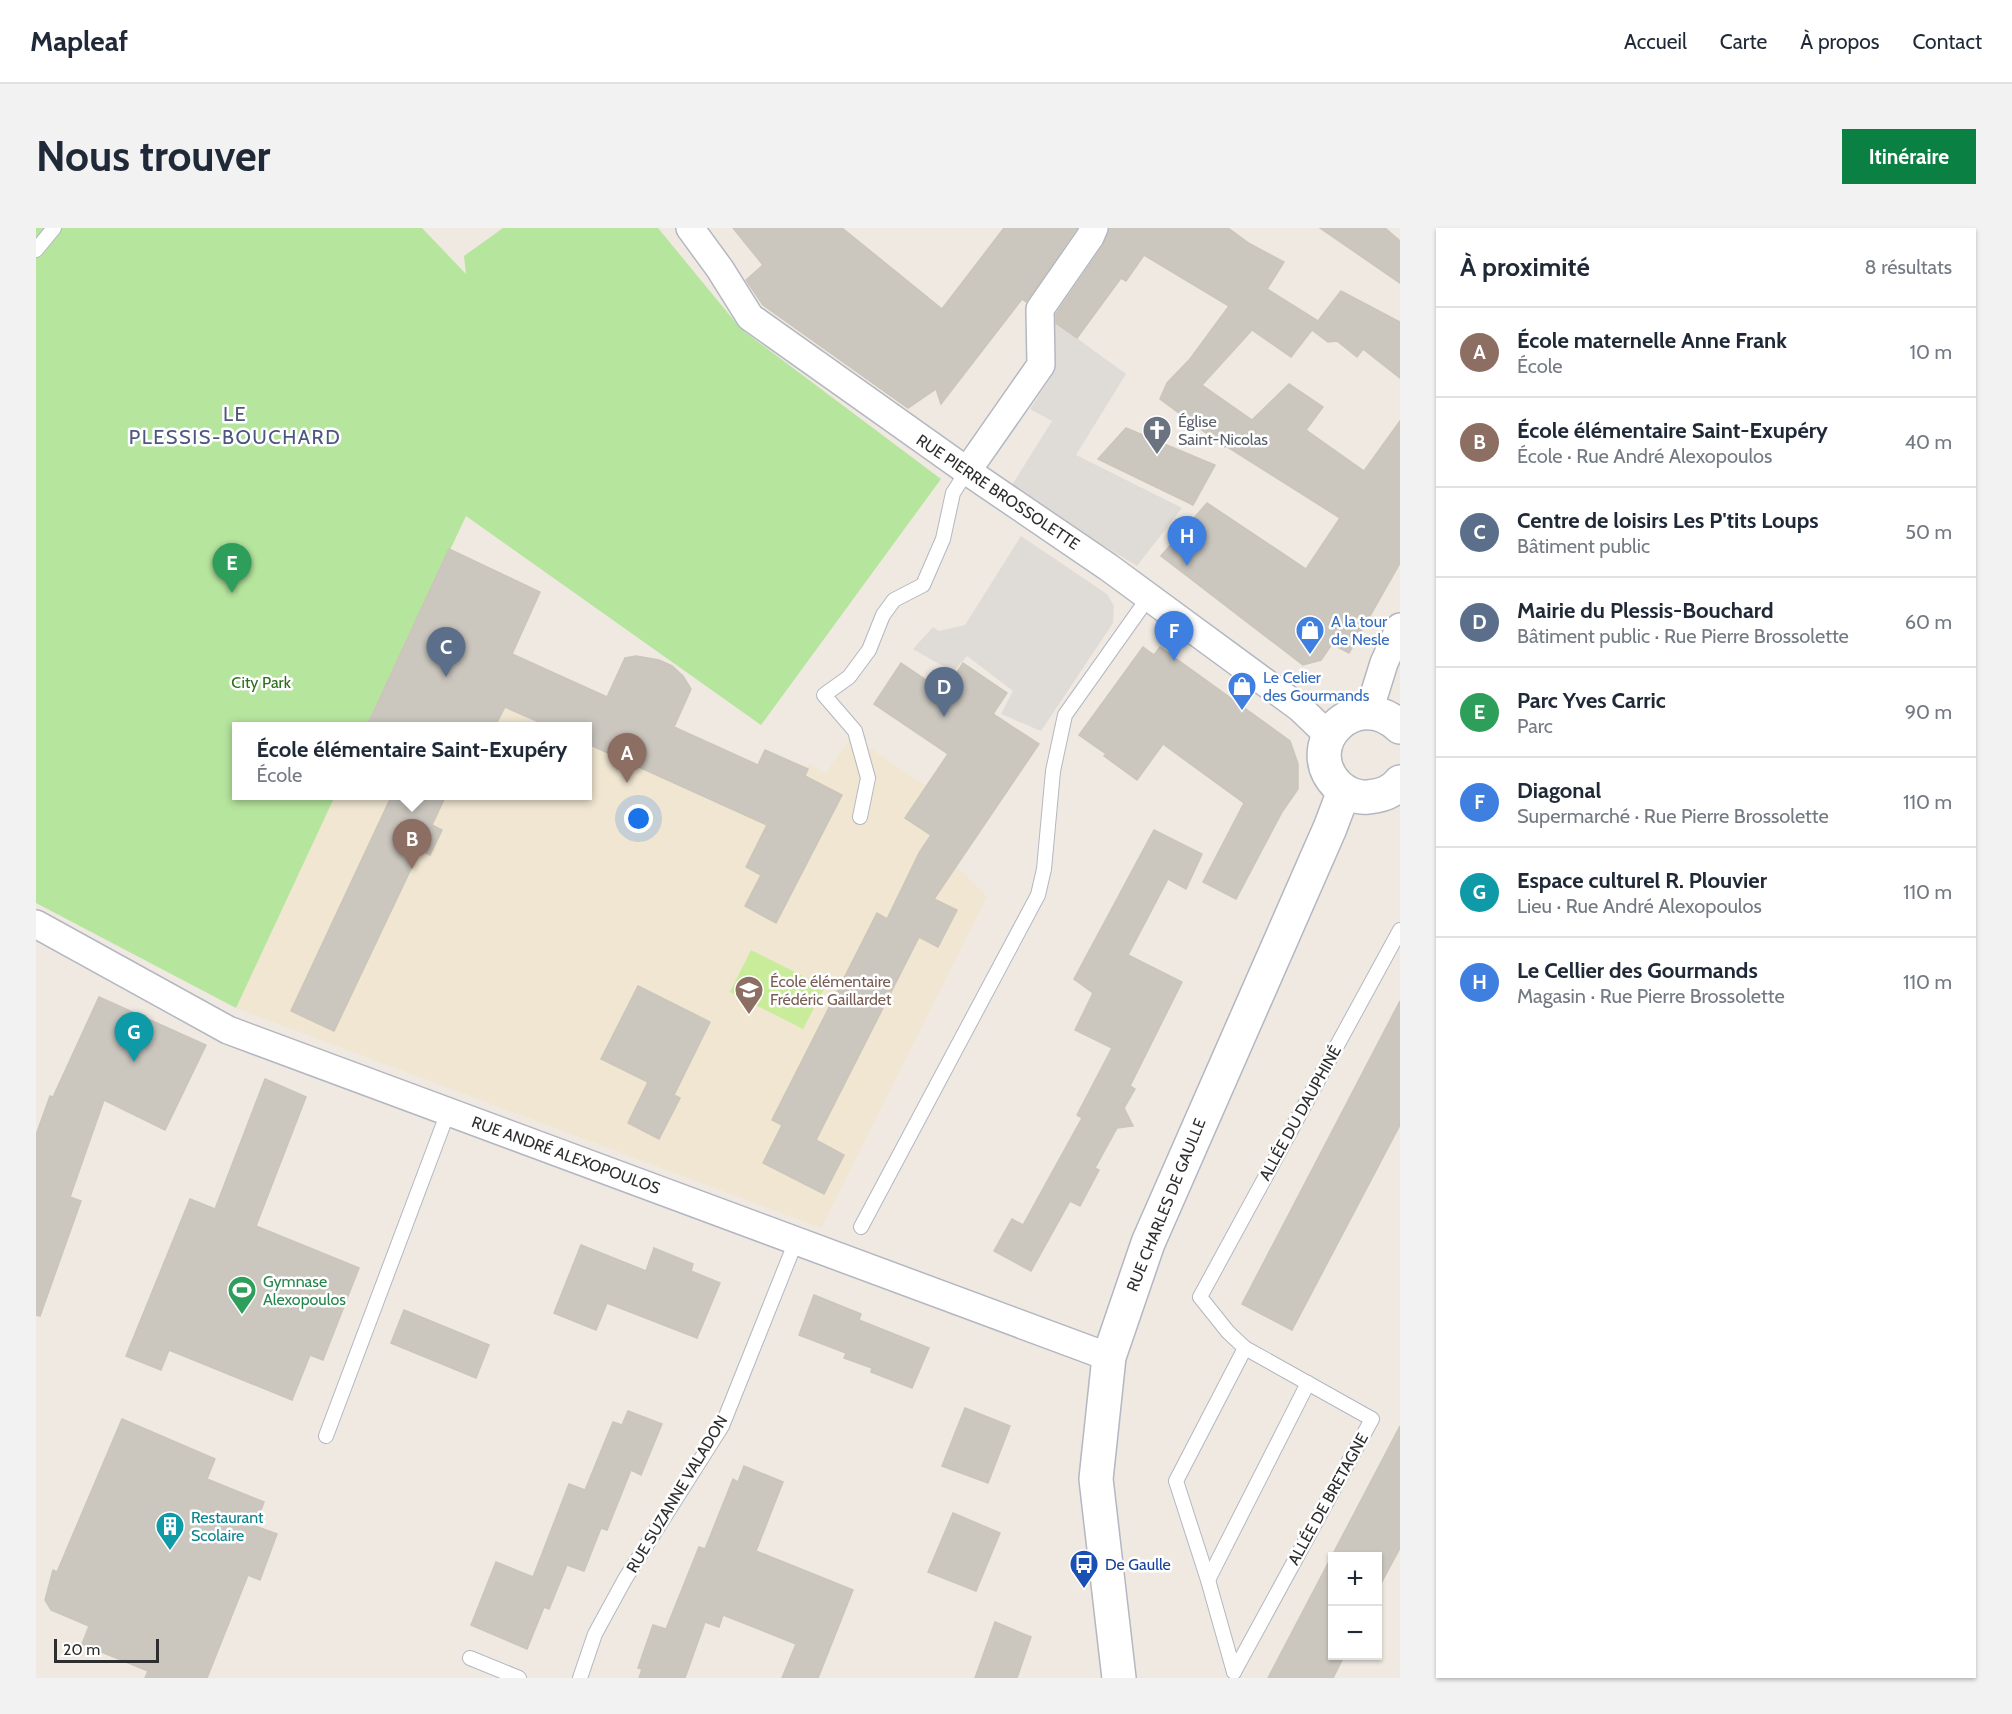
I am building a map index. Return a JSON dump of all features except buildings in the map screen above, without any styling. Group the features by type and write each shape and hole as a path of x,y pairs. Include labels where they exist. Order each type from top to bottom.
{"street":[{"name":"RUE PIERRE BROSSOLETTE","path":"690,228 720,269 750,317 967,471 1108,567 1299,708 1329,735"},
{"path":"967,471 1041,365 1040,309 1094,228"},
{"path":"1369,711 1384,663 1400,627"},
{"path":"1400,727 1386,715 1369,711 1352,714 1338,723 1329,735 1324,751 1325,766 1332,780 1344,791 1361,798 1380,796 1396,788 1400,782"},
{"name":"RUE CHARLES DE GAULLE","path":"1119,1678 1096,1479 1109,1357 1148,1243 1330,828 1344,791"},
{"name":"RUE ANDRÉ ALEXOPOULOS","path":"37,928 228,1030 1109,1357"}],"lane":[{"path":"36,250 54,228"},
{"path":"860,817 868,778 855,731 824,695 849,677 869,650 883,615 894,600 923,585 943,539 953,494 967,471"},
{"path":"861,1227 1038,895 1044,869 1053,771 1065,715 1149,598"},
{"name":"ALLÉE DU DAUPHINÉ","path":"1200,1297 1400,930"},
{"path":"326,1436 448,1112"},
{"name":"RUE SUZANNE VALADON","path":"580,1678 594,1634 625,1579 722,1426 796,1241"},
{"name":"ALLÉE DE BRETAGNE","path":"1200,1297 1228,1332 1245,1348 1372,1419 1234,1672 1208,1580"},
{"path":"1208,1580 1176,1481 1245,1348"},
{"path":"1208,1580 1308,1383"},
{"path":"470,1658 519,1678"}],"shaded area":[{"path":"1048,317 1126,374 1076,455 1182,508 1137,566 1010,488 1052,421 1030,409 1051,377"},
{"path":"1021,536 1107,594 1114,606 1113,623 1041,731 1001,714 1013,691 967,656 953,672 913,649 933,627 939,631 965,625"},
{"path":"512,654 758,765 765,750 807,769 809,763 825,774 856,730 868,738 864,744 926,786 905,818 931,835 927,840 934,845 931,849 956,866 987,897 821,1228 236,1008 333,800 592,800 592,722 481,722"}],"green space":[{"name":"City Park","path":"36,228 422,228 466,274 464,256 503,228 658,228 741,329 941,479 761,725 466,516 369,722 232,722 232,800 333,800 236,1008 36,903"},
{"path":"751,950 825,987 803,1029 730,992"}],"place":[{"name":"Église Saint-Nicolas","path":"1157,456"},
{"name":"Le Cellier des Gourmands","path":"1187,566"},
{"name":"Parc Yves Carric","path":"232,593"},
{"name":"A la tour de Nesle","path":"1310,656"},
{"name":"Diagonal","path":"1174,661"},
{"name":"Centre de loisirs Les P'tits Loups","path":"446,677"},
{"name":"Le Celier des Gourmands","path":"1242,712"},
{"name":"Mairie du Plessis-Bouchard","path":"944,717"},
{"name":"École maternelle Anne Frank","path":"627,783"},
{"name":"École élémentaire Saint-Exupéry","path":"412,869"},
{"name":"École élémentaire Frédéric Gaillardet","path":"749,1016"},
{"name":"Espace culturel R. Plouvier","path":"134,1062"},
{"name":"Gymnase Alexopoulos","path":"242,1316"},
{"name":"Restaurant Scolaire","path":"170,1552"},
{"name":"De Gaulle","path":"1084,1590"}],"district":[{"name":"LE PLESSIS-BOUCHARD","path":"235,426"}]}
